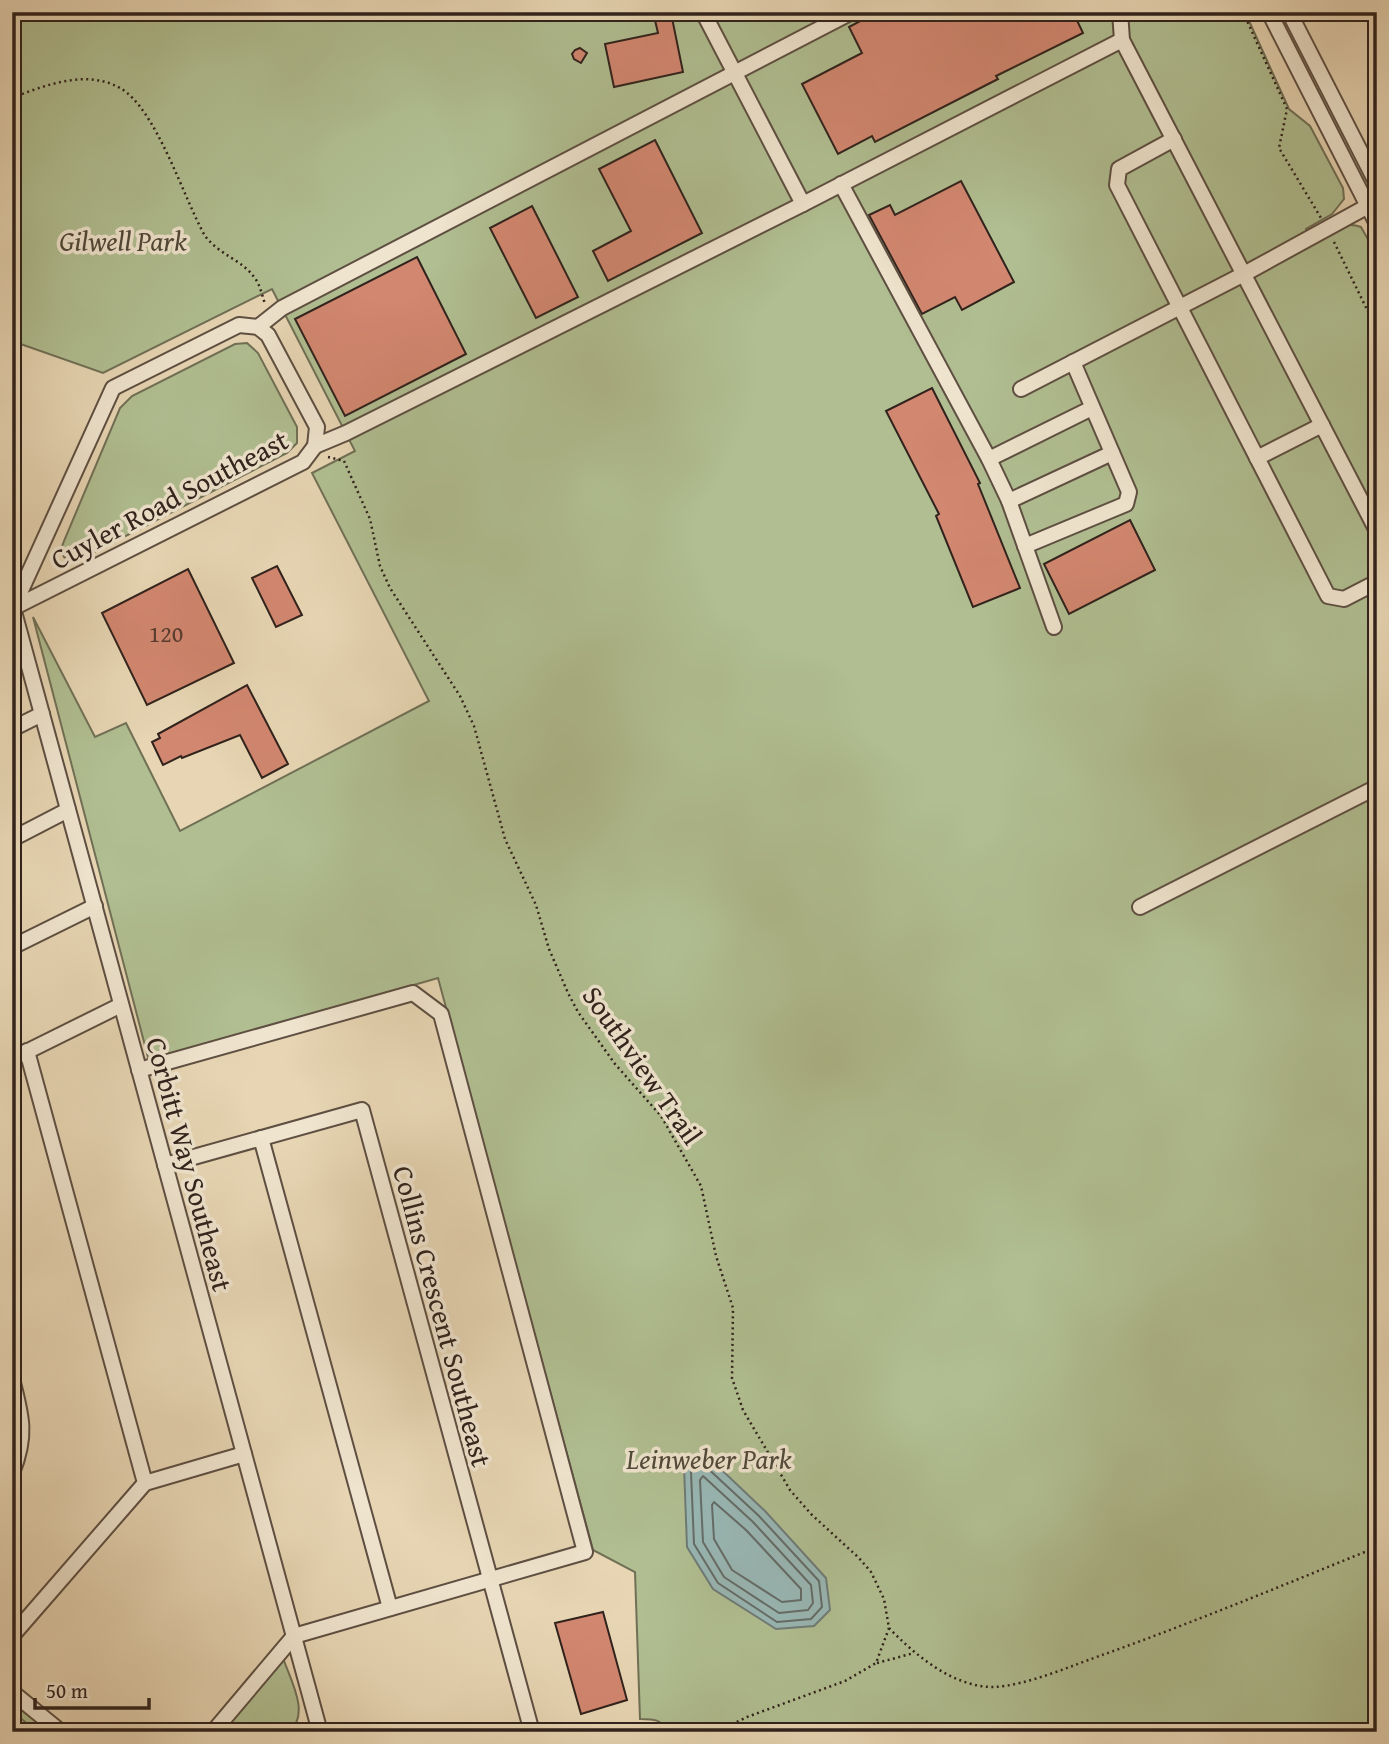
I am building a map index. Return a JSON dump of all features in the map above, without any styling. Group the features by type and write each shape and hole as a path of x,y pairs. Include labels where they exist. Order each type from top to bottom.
{"street":[{"path":"703,12 803,204"},
{"path":"258,327 282,307 848,14 847,12"},
{"path":"1120,12 1122,40 1377,531"},
{"path":"1269,12 1377,224"},
{"path":"1289,12 1377,184"},
{"path":"315,446 803,204 1122,40"},
{"path":"1174,139 1119,169 1117,186 1328,596 1344,599 1377,582"},
{"path":"841,184 989,459 1009,501 1054,627"},
{"path":"1021,389 1244,274 1368,206"},
{"name":"Cuyler Road Southeast","path":"239,325 258,327 268,335 317,427 315,446 303,462 13,609 113,388 239,325"},
{"path":"1025,545 1126,504 1129,492 1073,362"},
{"path":"989,459 1092,408"},
{"path":"1257,458 1322,425"},
{"path":"1009,501 1112,453"},
{"name":"Corbitt Way Southeast","path":"13,609 320,1732"},
{"path":"12,729 42,714"},
{"path":"1140,907 1377,788"},
{"path":"12,839 68,810"},
{"path":"12,947 94,906"},
{"path":"139,1070 413,993 441,1014 585,1552 294,1636 213,1732"},
{"path":"12,1059 121,1005"},
{"path":"27,1051 145,1483"},
{"name":"Collins Crescent Southeast","path":"165,1165 362,1110 532,1732"},
{"path":"261,1138 390,1608"},
{"path":"12,1379 22,1416 23,1433 20,1453 12,1473"},
{"path":"12,1636 145,1483 244,1454"},
{"path":"12,1692 61,1732"}],"path":[{"path":"1243,12 1287,109 1279,148 1327,228 1377,330"},
{"path":"12,98 59,82 97,80 122,89 134,99 152,126 205,236 217,250 241,264 256,278 266,314 258,327"},
{"name":"Southview Trail","path":"315,446 328,457 344,461 370,519 380,566 390,588 460,696 474,726 511,858 536,905 568,993 578,1012 615,1064 661,1116 701,1186 716,1256 733,1308 732,1378 743,1410 790,1490 871,1572 884,1599 889,1628"},
{"path":"876,1663 889,1628 914,1653 959,1679 992,1687 1038,1678 1189,1624 1377,1547"},
{"path":"716,1732 747,1717 845,1681 876,1663 914,1653"}],"green space":[{"path":"12,12 1245,12 1289,109 1310,126 1343,188 1344,199 1332,214 1306,229 1312,241 1335,228 1354,225 1361,227 1377,255 1377,1732 669,1732 657,1721 640,1719 635,1572 593,1550 438,978 149,1061 33,617 95,737 126,723 180,831 429,701 312,473 355,451 272,289 103,373 12,341"},
{"path":"247,343 258,353 297,427 297,443 287,453 79,560 70,561 64,557 61,549 64,541 120,408 132,396 235,344"},
{"path":"283,1658 299,1706 295,1725 289,1732 221,1732"},
{"path":"12,1700 50,1732 37,1732 12,1711"}],"water":[{"path":"706,1455 765,1511 826,1578 830,1610 814,1626 776,1629 713,1589 687,1547 684,1466"}],"building":[{"path":"860,12 1073,12 1083,33 996,76 998,79 875,142 872,136 838,154 802,84 862,53 849,27 864,19"},
{"path":"671,13 683,72 614,87 605,44 658,33 654,16"},
{"path":"580,48 587,53 581,63 574,59 572,54"},
{"path":"655,140 702,233 608,281 593,251 631,231 599,169"},
{"path":"961,181 1014,282 962,310 955,297 922,314 869,215 890,205 895,215"},
{"path":"532,206 578,297 536,318 490,228"},
{"path":"417,257 466,354 345,416 295,319"},
{"path":"932,388 980,483 978,484 1020,588 973,607 936,516 939,514 886,411"},
{"path":"1130,520 1155,570 1069,614 1044,564"},
{"path":"277,566 302,615 276,627 252,578"},
{"path":"188,569 234,663 147,705 102,613"},
{"path":"247,685 288,764 262,778 240,735 163,765 152,742 160,738 158,734"},
{"path":"603,1612 627,1700 581,1714 555,1623"}],"park label":[{"name":"Gilwell Park","path":"123,240"},
{"name":"Leinweber Park","path":"709,1458"}]}
